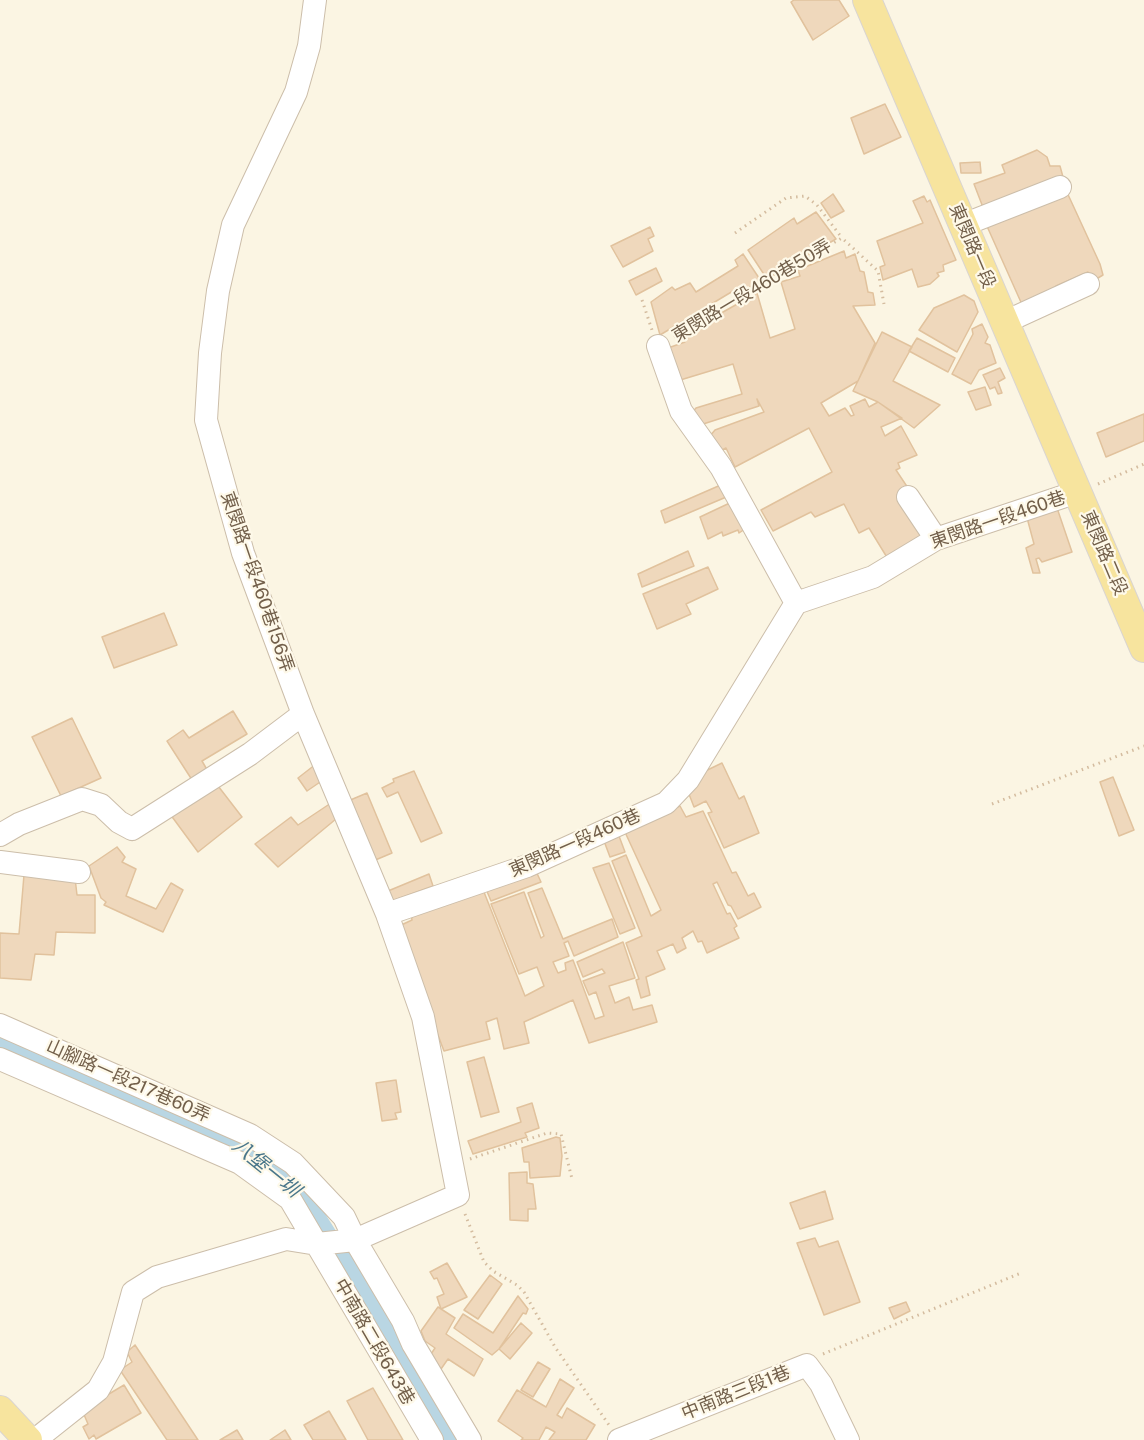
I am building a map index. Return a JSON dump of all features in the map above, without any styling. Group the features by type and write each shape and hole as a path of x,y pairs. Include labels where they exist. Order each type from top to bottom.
{"main road":[{"name":"東閔路一段","path":"867,0 1077,492"},
{"name":"東閔路二段","path":"1077,492 1144,648"},
{"path":"0,1410 28,1440"}],"street":[{"name":"東閔路一段460巷156弄","path":"315,0 309,46 296,92 233,225 218,291 210,353 206,420 243,553 303,714 387,914"},
{"path":"963,225 1060,187"},
{"path":"1004,323 1088,284"},
{"name":"東閔路一段460巷50弄","path":"658,346 681,411 721,467 796,603"},
{"name":"東閔路一段460巷","path":"387,914 527,866 666,802 688,780 796,603 873,576 936,539 1077,492"},
{"path":"908,497 936,539"},
{"path":"0,835 19,824 82,799 100,805 119,822 132,829 250,754 303,714"},
{"path":"0,862 79,872"},
{"path":"35,1440 98,1390 114,1362 133,1293 157,1277 286,1239 317,1244 355,1240 458,1195 423,1017 387,914"},
{"name":"山腳路一段217巷60弄","path":"0,1025 250,1135 293,1163 344,1217 403,1321 413,1344 470,1440"},
{"name":"中南路二段643巷","path":"0,1059 240,1163 290,1199 432,1440"},
{"name":"中南路三段1巷","path":"619,1440 807,1365 821,1384 848,1440"}],"path":[{"path":"735,233 786,198 805,196 817,206 842,238"},
{"name":"東閔路一段460巷50弄","path":"658,346 842,238 878,271 884,304"},
{"path":"642,300 658,346"},
{"path":"1077,492 1144,465"},
{"path":"992,804 1144,746"},
{"path":"451,1165 547,1133 561,1134 572,1179"},
{"path":"458,1195 484,1262 524,1292 555,1347 619,1440"},
{"path":"807,1365 818,1356 1021,1273"}],"building":[{"path":"794,0 839,0 849,16 813,40 791,2"},
{"path":"885,104 901,137 864,154 851,118"},
{"path":"1037,150 1047,157 1050,166 1060,166 1063,177 984,210 974,184 1005,173 1002,165"},
{"path":"980,162 981,173 961,173 960,163"},
{"path":"1065,188 1103,275 1093,281 1088,272 1056,286 1058,291 1024,309 986,224"},
{"path":"833,194 844,211 831,218 821,203"},
{"path":"924,196 927,202 930,200 956,260 943,265 944,271 937,273 939,276 930,284 918,287 912,269 883,280 880,267 885,265 877,241 923,223 913,201"},
{"path":"816,212 836,239 767,279 748,250 794,218 797,224"},
{"path":"650,227 654,236 648,239 653,251 623,267 611,246"},
{"path":"844,251 846,258 855,254 860,271 864,272 868,292 873,293 875,305 853,306 875,343 858,381 821,403 829,416 845,408 851,416 854,415 850,406 865,399 869,407 878,402 902,418 881,427 885,436 901,426 917,455 898,463 900,468 896,470 908,488 897,495 924,537 888,559 869,528 859,533 844,504 815,517 811,512 773,531 761,510 832,472 809,428 735,467 726,448 718,452 709,437 715,430 764,412 757,399 759,406 697,426 691,414 696,408 742,394 733,364 677,381 668,348 685,342 682,335 757,293 770,338 795,329 781,282 800,276 798,270"},
{"path":"743,254 761,281 744,290 738,288 660,335 651,302 672,287 675,290 690,283 696,292 738,266 735,260"},
{"path":"656,268 662,281 636,295 629,281"},
{"path":"964,295 974,301 978,312 957,352 919,330 934,308"},
{"path":"982,324 988,337 985,343 990,345 996,363 979,370 971,384 952,374 973,334 972,329"},
{"path":"882,332 912,347 893,381 940,405 914,428 878,402 853,391"},
{"path":"917,338 955,358 948,372 909,351"},
{"path":"1000,368 1005,378 998,382 1002,393 998,394 995,387 990,389 983,375"},
{"path":"985,387 991,405 976,410 968,392"},
{"path":"1144,414 1144,441 1106,457 1097,433"},
{"path":"723,484 731,495 665,523 661,511"},
{"path":"734,501 748,527 739,533 738,530 723,536 722,532 708,539 700,517"},
{"path":"1056,505 1072,552 1042,562 1039,558 1036,559 1040,573 1033,573 1026,548 1034,544 1026,514"},
{"path":"688,551 694,566 642,587 638,574"},
{"path":"708,567 718,589 686,604 691,614 657,629 643,594"},
{"path":"164,613 177,645 114,668 102,637"},
{"path":"233,711 247,734 202,761 209,773 194,783 167,741 183,730 189,738"},
{"path":"72,718 101,778 61,796 32,737"},
{"path":"722,763 739,799 744,796 759,833 724,848 708,813 712,812 706,801 694,807 687,789 695,776"},
{"path":"316,764 326,778 307,791 298,778"},
{"path":"414,771 442,833 421,842 398,792 387,797 382,788 394,782 393,779"},
{"path":"1113,777 1134,830 1119,836 1100,782"},
{"path":"215,782 242,817 198,852 170,814"},
{"path":"367,793 392,853 373,861 348,801"},
{"path":"334,801 342,814 278,867 255,844 291,817 298,825"},
{"path":"680,806 686,817 703,811 732,873 736,872 748,896 754,893 761,907 738,919 717,882 713,884 727,914 730,913 737,926 734,928 739,938 707,953 702,941 698,942 693,931 682,938 686,948 677,953 673,944 657,951 665,969 646,977 650,995 641,998 636,980 639,979 626,943 642,936 612,861 626,855 651,916 661,910 624,830"},
{"path":"619,836 625,852 610,857 604,841"},
{"path":"117,847 125,857 122,862 136,869 126,896 156,909 171,883 183,890 163,932 104,905 106,902 101,898 89,866"},
{"path":"609,863 635,928 620,934 593,868"},
{"path":"535,869 541,882 491,901 486,889"},
{"path":"429,874 433,886 392,901 388,891"},
{"path":"24,875 75,878 77,895 95,895 95,933 56,932 54,955 35,954 31,980 0,978 0,933 19,934"},
{"path":"482,887 525,996 544,986 537,967 519,974 491,904 524,892 541,938 544,936 528,893 542,888 563,939 612,919 618,937 574,956 568,941 564,943 569,956 553,962 558,973 566,970 565,963 573,960 595,1019 604,1016 596,992 589,995 583,981 605,973 602,969 583,977 577,962 623,942 635,978 609,986 615,1003 629,997 633,1010 652,1005 657,1022 589,1043 573,1000 524,1022 529,1043 504,1049 497,1018 486,1022 490,1039 444,1051 397,927 412,920 411,914"},
{"path":"484,1057 499,1112 481,1117 467,1062"},
{"path":"396,1080 401,1112 395,1113 397,1119 382,1121 376,1083"},
{"path":"532,1103 539,1128 525,1133 527,1137 473,1154 468,1141 521,1122 517,1108"},
{"path":"556,1137 560,1138 562,1156 560,1176 530,1178 529,1162 524,1162 522,1148"},
{"path":"527,1172 527,1183 533,1184 536,1209 528,1209 528,1221 510,1220 509,1173"},
{"path":"825,1191 833,1219 800,1229 790,1203"},
{"path":"815,1238 819,1247 838,1241 860,1302 824,1315 797,1243"},
{"path":"447,1263 467,1297 441,1309 437,1297 444,1294 437,1278 434,1279 430,1272"},
{"path":"490,1275 502,1284 478,1319 464,1310"},
{"path":"518,1296 528,1309 526,1314 523,1313 499,1349 492,1355 454,1328 463,1314 493,1333"},
{"path":"906,1302 910,1311 894,1319 889,1308"},
{"path":"438,1307 455,1318 446,1334 483,1359 474,1376 448,1359 441,1369 429,1357 435,1348 425,1341 421,1331"},
{"path":"521,1323 532,1333 510,1359 499,1349"},
{"path":"135,1345 198,1440 167,1440 120,1370 132,1362 127,1352"},
{"path":"538,1362 550,1369 533,1397 521,1390"},
{"path":"560,1379 574,1388 557,1415 562,1418 567,1408 595,1425 586,1440 549,1440 555,1432 546,1427 539,1440 521,1440 523,1438 498,1421 517,1390 546,1407"},
{"path":"124,1385 141,1413 96,1439 94,1435 89,1439 83,1427 88,1424 82,1410"},
{"path":"373,1388 403,1440 368,1440 347,1401"},
{"path":"329,1411 346,1440 313,1440 304,1425"},
{"path":"237,1430 243,1440 220,1440"},
{"path":"285,1430 291,1440 270,1440"}],"waterway":[{"name":"八堡一圳","path":"0,1043 238,1141 301,1192 388,1331 451,1440"}]}
